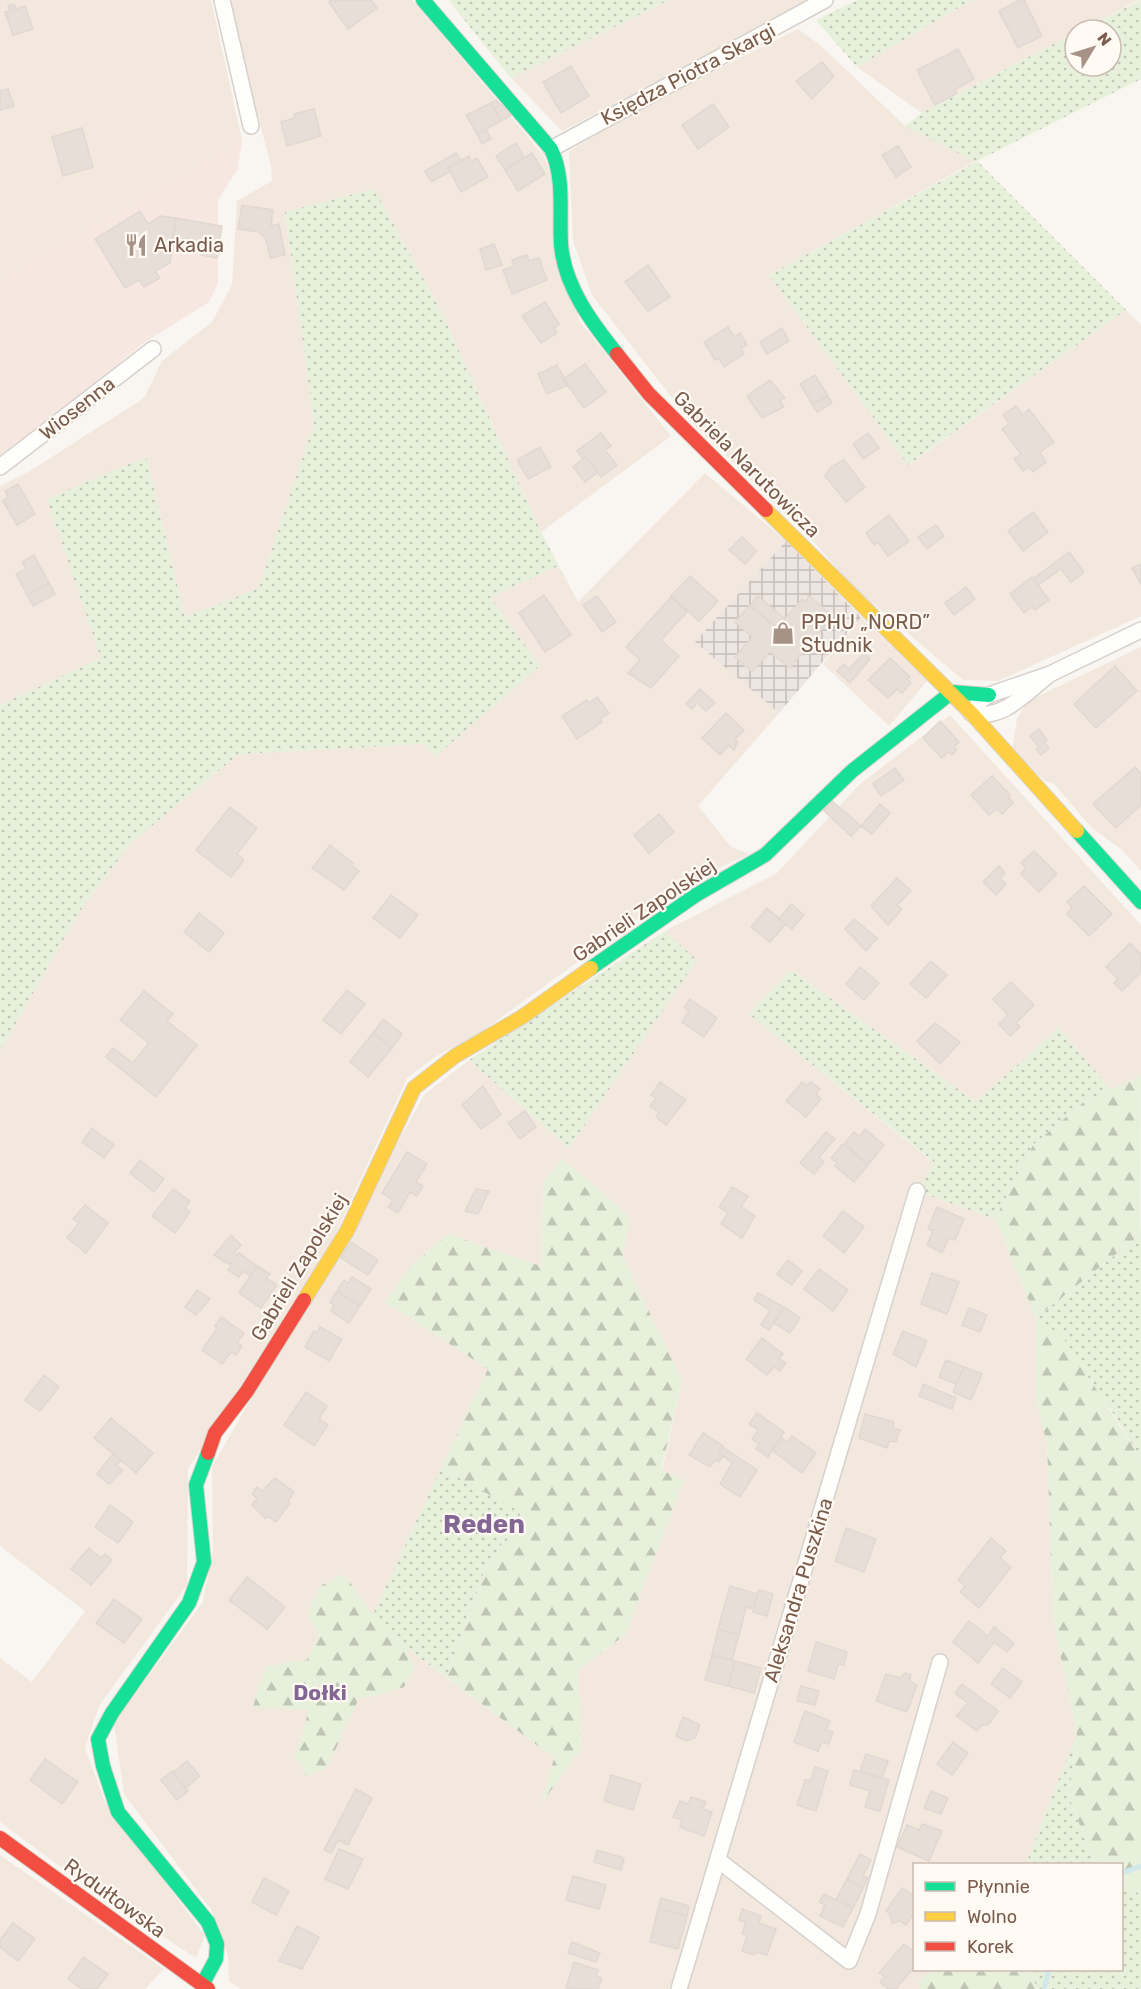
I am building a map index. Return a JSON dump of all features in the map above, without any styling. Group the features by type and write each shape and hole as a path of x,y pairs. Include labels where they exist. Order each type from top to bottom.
{"street":[{"path":"222,0 251,126"},
{"name":"Gabriela Narutowicza","path":"423,0 551,149 559,166 561,248 567,273 578,299 596,328 649,394 952,693 1141,902"},
{"name":"Księdza Piotra Skargi","path":"551,149 825,0"},
{"name":"Wiosenna","path":"0,467 153,349"},
{"path":"971,713 981,700 989,696 1050,674 1141,630"},
{"path":"971,713 988,715 1008,708 1050,674"},
{"path":"952,693 989,696"},
{"name":"Gabrieli Zapolskiej","path":"205,1987 216,1959 217,1944 208,1922 118,1812 103,1766 98,1739 112,1713 189,1603 204,1562 196,1485 215,1433 247,1391 347,1231 414,1088 455,1056 522,1017 696,895 765,855 852,771 952,693"},
{"path":"998,743 999,727 1008,708"},
{"name":"Aleksandra Puszkina","path":"679,1989 917,1191"},
{"path":"718,1860 849,1961 868,1914 940,1662"},
{"name":"Rydułtowska","path":"0,1838 205,1987"}],"shaded area":[{"path":"0,0 211,0 242,140 0,279"},
{"path":"227,0 412,0 543,155 551,174 579,321 671,436 541,532 440,309 374,190 285,212 314,424 259,588 185,617 146,457 48,499 102,658 0,705 0,486 30,471 144,398 162,361 212,322 232,285 237,201 272,181 271,165"},
{"path":"669,0 812,0 562,131 511,78"},
{"path":"972,0 1139,0 1105,18 1063,18 1063,39 922,113 857,67"},
{"path":"798,29 819,44 905,126 976,161 769,275 909,465 1126,310 1141,325 1141,616 998,681 963,680 851,585 814,542 690,421 592,295 573,240 569,151 648,104"},
{"path":"242,140 238,168 218,200 218,283 209,302 139,346 76,400 0,458 0,279"},
{"path":"705,473 786,541 695,642 779,713 698,806 731,847 749,854 685,884 481,1032 435,1057 407,1078 334,1237 188,1469 187,1585 99,1706 85,1748 105,1802 205,1936 196,1958 89,1888 0,1822 0,1658 32,1682 85,1611 0,1546 0,1051 79,912 131,843 239,754 424,744 435,756 489,597 558,566 578,602"},
{"path":"786,541 861,617 779,713 695,642"},
{"path":"861,617 927,681 889,726 823,664"},
{"path":"1141,647 1141,871 1122,850 1092,828 1054,784 1044,780 1012,750 1017,719 1028,701"},
{"path":"950,715 1141,925 1141,1076 1111,1090 1059,1028 976,1102 791,970 749,1014 934,1163 918,1191 995,1219 1036,1318 1036,1401 1047,1444 1053,1621 1077,1732 1026,1863 913,1863 913,1971 932,1971 919,1980 920,1989 241,1989 229,1981 228,1956 211,1909 124,1794 114,1723 203,1602 213,1552 212,1467 425,1094 469,1060 569,1148 696,960 665,931 777,873 860,784","holes":["562,1158 629,1216 623,1257 682,1381 625,1635 578,1670 581,1749 542,1802 554,1758 370,1621 488,1369 385,1302 448,1234 541,1266 543,1184"]},
{"path":"0,1855 164,1969 145,1989 0,1989"}],"green space":[{"path":"669,0 511,78 449,1"},
{"path":"857,0 972,0 857,67 816,20"},
{"path":"1141,0 1141,79 977,161 1126,310 908,465 769,275 976,162 905,126 922,113 1063,39 1063,78 1123,78 1123,18 1106,18"},
{"path":"374,189 440,309 541,532 578,602 558,566 490,597 540,666 435,757 424,744 239,754 131,843 79,912 0,1051 0,705 101,658 47,499 146,457 185,617 259,588 314,424 285,212"},
{"path":"665,931 697,960 569,1148 469,1060"},
{"path":"791,970 976,1102 1059,1028 1111,1090 1084,1102 1033,1145 995,1219 917,1191 934,1162 749,1014"},
{"path":"1141,1076 1140,1235 1036,1318 995,1219 1033,1145 1084,1102"},
{"path":"562,1158 629,1216 623,1257 682,1381 661,1470 684,1480 625,1635 578,1670 581,1749 541,1804 554,1758 447,1678 484,1572 522,1513 441,1468 488,1369 385,1302 411,1266 448,1234 541,1266 543,1184"},
{"path":"1141,1216 1141,1459 1111,1410 1036,1318 1140,1235"},
{"path":"1036,1318 1062,1336 1141,1459 1141,1895 1123,1884 1123,1863 1095,1863 1069,1797 1077,1732 1053,1621 1047,1444 1036,1401"},
{"path":"441,1468 522,1512 484,1572 447,1678 370,1621"},
{"path":"344,1574 386,1633 406,1648 414,1670 404,1687 376,1696 359,1698 327,1768 307,1776 295,1756 309,1710 253,1707 266,1666 307,1660 318,1635 308,1613 320,1586"},
{"path":"1077,1732 1069,1797 1095,1863 1026,1863"},
{"path":"1123,1884 1141,1895 1141,1989 1038,1989 1029,1971 1123,1971"},
{"path":"932,1971 1029,1971 1037,1987 1036,1989 920,1989 919,1980"}],"building":[{"path":"331,0 371,0 377,8 348,29 329,2"},
{"path":"1024,0 1042,36 1018,48 999,11"},
{"path":"14,4 16,9 25,6 33,29 13,35 5,12 10,11 8,6"},
{"path":"958,49 974,79 954,90 957,93 935,105 917,70"},
{"path":"822,62 834,76 812,99 796,81"},
{"path":"571,66 589,96 561,113 543,82"},
{"path":"8,89 14,106 0,110 0,91"},
{"path":"496,100 511,115 501,121 491,103"},
{"path":"491,103 501,121 477,134 466,115"},
{"path":"713,104 729,127 698,149 682,125"},
{"path":"314,109 321,136 287,146 281,122 295,118 294,114"},
{"path":"82,128 93,167 63,176 52,137"},
{"path":"486,129 491,139 482,144 477,134"},
{"path":"516,143 524,157 505,170 496,156"},
{"path":"898,146 911,167 896,177 882,155"},
{"path":"456,153 461,161 448,168 449,172 431,182 425,171"},
{"path":"532,153 545,174 518,191 505,170"},
{"path":"469,156 471,161 477,158 488,177 461,192 448,168"},
{"path":"242,205 273,210 271,226 279,224 285,255 270,258 266,239 259,232 238,229"},
{"name":"Arkadia","path":"140,211 148,224 161,216 176,218 170,263 155,271 160,278 144,287 139,280 125,288 95,239"},
{"path":"176,218 222,226 217,258 201,255 201,250 187,248 186,253 171,251"},
{"path":"494,244 502,265 486,270 480,249"},
{"path":"527,255 529,261 539,258 547,280 512,294 503,270 514,266 512,260"},
{"path":"648,265 670,297 648,311 625,282"},
{"path":"545,302 559,324 554,328 557,333 541,343 522,316"},
{"path":"728,327 734,337 740,333 747,345 741,348 744,354 724,367 719,358 715,360 704,342"},
{"path":"782,328 789,341 767,354 760,342"},
{"path":"585,364 606,392 584,408 563,379"},
{"path":"557,365 568,385 547,394 538,374"},
{"path":"815,375 828,396 812,404 800,384"},
{"path":"770,380 785,398 780,401 784,407 762,418 747,396"},
{"path":"827,396 832,403 817,412 812,404"},
{"path":"1016,406 1022,415 1029,409 1054,442 1040,452 1046,462 1033,472 1029,467 1023,471 1014,459 1021,454 1002,429 1009,424 1003,415"},
{"path":"601,433 611,446 605,450 617,465 601,477 586,457 583,459 577,451"},
{"path":"868,433 879,448 863,459 853,444"},
{"path":"540,447 551,467 528,479 517,460"},
{"path":"586,457 598,472 585,482 573,467"},
{"path":"844,460 865,487 846,502 825,476 831,467"},
{"path":"18,484 35,514 17,525 3,501 8,497 5,491"},
{"path":"1033,512 1048,532 1023,551 1008,531"},
{"path":"889,515 909,541 888,556 878,542 874,545 866,533"},
{"path":"936,525 944,536 927,549 918,537"},
{"path":"742,537 757,551 745,564 729,550"},
{"path":"1069,552 1084,572 1071,582 1061,569 1038,585 1033,579"},
{"path":"34,555 49,583 27,595 16,574 26,569 22,562"},
{"path":"1141,564 1141,585 1132,568"},
{"path":"690,576 718,601 699,621 671,596"},
{"path":"1032,577 1049,600 1035,610 1032,607 1024,613 1010,594"},
{"path":"49,583 55,594 33,606 27,595"},
{"path":"966,587 975,599 954,615 945,603"},
{"path":"544,595 571,635 545,652 519,613"},
{"path":"597,596 616,622 602,632 583,605"},
{"path":"758,596 785,619 777,628 750,606"},
{"name":"PPHU „NORD” Studnik","path":"809,596 833,616 790,668 770,652 752,672 735,657 752,637 735,622 750,605 777,628 802,599 805,602"},
{"path":"671,597 687,612 661,640 679,656 651,688 628,673 640,660 626,647"},
{"path":"864,653 870,659 850,683 837,671 844,664 849,669"},
{"path":"890,658 910,677 907,679 911,683 902,693 897,689 888,698 868,680"},
{"path":"1115,666 1137,691 1096,728 1074,704"},
{"path":"700,689 715,703 706,711 697,703 692,709 686,704"},
{"path":"597,697 609,713 600,719 602,722 577,739 562,716 587,700 589,703"},
{"path":"726,713 744,730 735,739 738,742 734,750 729,745 720,755 702,738"},
{"path":"940,721 959,742 954,747 957,750 952,755 948,752 942,758 923,738"},
{"path":"1039,729 1047,740 1044,742 1049,748 1041,755 1036,749 1039,747 1030,736"},
{"path":"1135,767 1141,774 1141,805 1116,828 1093,804"},
{"path":"895,768 904,780 881,796 873,784"},
{"path":"992,776 1010,795 1009,798 1013,803 1002,814 997,809 989,815 971,795"},
{"path":"832,801 861,826 851,836 823,810"},
{"path":"880,804 890,813 872,834 861,826"},
{"path":"230,807 257,828 237,854 244,860 231,877 196,850"},
{"path":"659,814 674,832 649,853 634,835"},
{"path":"330,845 353,863 351,865 359,871 344,890 312,868"},
{"path":"1034,851 1057,874 1039,892 1021,874 1026,868 1021,863"},
{"path":"999,866 1005,873 1000,878 1006,884 996,895 983,882"},
{"path":"897,878 911,891 897,905 902,909 888,925 871,906"},
{"path":"1084,886 1112,914 1089,936 1067,914 1072,907 1067,902"},
{"path":"391,895 418,915 400,938 373,918"},
{"path":"791,904 804,915 792,929 779,919"},
{"path":"767,908 786,924 770,942 751,927"},
{"path":"199,913 224,933 209,952 184,932"},
{"path":"854,919 877,938 866,951 845,929"},
{"path":"1130,943 1141,954 1141,972 1122,991 1114,983 1118,979 1106,967"},
{"path":"931,961 947,975 926,998 910,984"},
{"path":"860,967 879,983 864,1000 846,984"},
{"path":"1011,982 1034,1005 1016,1023 1020,1027 1010,1036 999,1024 1008,1015 993,999"},
{"path":"347,990 365,1004 341,1034 323,1020"},
{"path":"144,991 173,1014 167,1021 197,1045 156,1097 106,1057 113,1048 133,1063 149,1043 120,1020"},
{"path":"690,999 717,1018 704,1037 682,1022 689,1011 684,1007"},
{"path":"383,1019 402,1034 392,1048 373,1033"},
{"path":"935,1023 960,1042 940,1064 917,1041"},
{"path":"373,1033 392,1048 368,1077 350,1062"},
{"path":"660,1082 686,1100 666,1125 656,1117 659,1113 650,1106 656,1098 651,1095"},
{"path":"802,1082 807,1086 811,1082 820,1089 816,1094 821,1099 806,1117 786,1101"},
{"path":"483,1086 501,1115 481,1129 462,1105"},
{"path":"525,1111 536,1127 520,1139 508,1123"},
{"path":"92,1128 114,1145 104,1158 82,1142"},
{"path":"865,1129 884,1145 868,1165 845,1143 854,1132 859,1137"},
{"path":"826,1132 835,1139 819,1157 824,1162 814,1174 800,1163"},
{"path":"843,1144 868,1165 854,1182 835,1166 837,1163 831,1158"},
{"path":"407,1152 427,1164 416,1182 423,1186 417,1196 410,1192 398,1213 388,1207 393,1200 382,1193"},
{"path":"140,1160 164,1179 154,1192 130,1173"},
{"path":"732,1187 748,1196 741,1207 755,1216 742,1238 721,1224 728,1213 719,1207"},
{"path":"173,1189 190,1201 185,1208 190,1212 175,1233 152,1216"},
{"path":"476,1189 489,1191 478,1214 465,1211"},
{"path":"85,1205 108,1223 86,1253 67,1238 79,1223 73,1219"},
{"path":"937,1207 964,1219 955,1240 949,1238 942,1253 927,1245 933,1231 928,1229"},
{"path":"843,1211 864,1227 844,1253 823,1236"},
{"path":"231,1235 241,1245 234,1253 237,1255 239,1253 257,1266 250,1276 243,1271 239,1277 228,1270 232,1263 228,1264 214,1255"},
{"path":"351,1242 378,1260 368,1275 341,1258"},
{"path":"788,1260 802,1271 792,1285 777,1274"},
{"path":"257,1266 270,1274 266,1278 277,1285 261,1308 239,1293"},
{"path":"819,1269 848,1290 833,1311 804,1289"},
{"path":"932,1273 959,1282 947,1314 921,1304"},
{"path":"352,1277 371,1289 360,1306 337,1291 344,1280 348,1283"},
{"path":"197,1290 210,1299 196,1315 185,1307"},
{"path":"337,1291 360,1306 349,1323 331,1311 334,1305 330,1302"},
{"path":"758,1293 784,1307 769,1330 761,1325 770,1310 754,1300"},
{"path":"784,1307 800,1318 790,1333 774,1323"},
{"path":"969,1308 987,1315 980,1332 962,1325"},
{"path":"221,1317 244,1333 237,1343 242,1346 236,1355 231,1352 222,1364 202,1350 217,1328 215,1326"},
{"path":"320,1327 342,1339 329,1361 305,1347 314,1331 317,1333"},
{"path":"903,1331 927,1341 916,1367 893,1354"},
{"path":"762,1338 783,1354 779,1359 786,1363 780,1371 774,1367 767,1375 746,1359"},
{"path":"946,1360 964,1367 956,1384 939,1377"},
{"path":"964,1367 982,1374 971,1400 953,1392"},
{"path":"44,1375 59,1387 40,1411 25,1400"},
{"path":"923,1384 956,1398 952,1409 919,1396"},
{"path":"306,1392 327,1406 319,1419 328,1425 314,1446 284,1425"},
{"path":"757,1413 784,1432 768,1457 756,1449 759,1444 752,1439 758,1430 749,1424"},
{"path":"865,1414 894,1422 893,1428 900,1430 896,1442 889,1441 887,1448 859,1438"},
{"path":"111,1418 153,1453 136,1473 94,1438"},
{"path":"703,1433 723,1446 719,1453 723,1456 719,1462 715,1460 710,1467 689,1455"},
{"path":"792,1436 816,1453 802,1473 772,1450 781,1437 787,1442"},
{"path":"723,1447 757,1470 740,1497 720,1484 732,1463 719,1453"},
{"path":"113,1454 121,1460 116,1465 123,1470 109,1484 97,1474"},
{"path":"275,1478 294,1492 288,1501 290,1503 276,1522 269,1517 265,1518 252,1505 257,1498 252,1494 257,1487 262,1491"},
{"path":"110,1505 133,1522 118,1543 95,1527"},
{"path":"846,1528 876,1539 864,1572 835,1561"},
{"path":"991,1538 1006,1551 1000,1558 1011,1567 979,1608 960,1592 965,1586 958,1580"},
{"path":"89,1548 101,1558 105,1554 112,1560 91,1585 71,1569"},
{"path":"247,1577 285,1607 267,1629 229,1600"},
{"path":"730,1586 758,1594 754,1609 746,1607 739,1635 718,1629"},
{"path":"759,1590 773,1594 767,1616 753,1612"},
{"path":"114,1599 142,1619 124,1643 96,1623"},
{"path":"969,1621 988,1636 994,1627 1014,1643 1007,1652 994,1642 978,1663 953,1642"},
{"path":"718,1629 739,1635 732,1660 712,1655"},
{"path":"816,1642 847,1652 844,1665 838,1664 834,1679 808,1671"},
{"path":"712,1655 735,1661 728,1686 705,1680"},
{"path":"735,1661 761,1668 754,1693 728,1686"},
{"path":"1003,1668 1022,1682 1010,1698 991,1684"},
{"path":"905,1673 911,1675 909,1681 917,1685 907,1712 876,1701 886,1674 900,1678"},
{"path":"962,1684 998,1711 989,1724 981,1726 977,1731 956,1716 968,1703 955,1693"},
{"path":"801,1686 819,1691 815,1705 797,1701"},
{"path":"805,1711 830,1721 826,1730 833,1732 829,1744 822,1742 818,1751 794,1742"},
{"path":"683,1717 700,1725 695,1738 686,1741 676,1736"},
{"path":"953,1742 968,1753 952,1775 937,1764"},
{"path":"866,1754 888,1761 882,1778 860,1771"},
{"path":"45,1759 78,1782 62,1804 30,1780"},
{"path":"187,1761 200,1776 186,1788 173,1773"},
{"path":"815,1767 828,1771 816,1811 797,1805 805,1780 811,1780"},
{"path":"854,1770 889,1780 880,1811 865,1807 870,1791 850,1785"},
{"path":"172,1771 188,1791 177,1800 161,1780"},
{"path":"611,1775 641,1784 633,1810 604,1801"},
{"path":"356,1789 372,1798 348,1845 338,1840 331,1853 324,1850"},
{"path":"931,1791 948,1798 941,1814 924,1808"},
{"path":"691,1797 706,1802 703,1809 712,1812 704,1836 680,1827 682,1820 673,1817 680,1801 688,1804"},
{"path":"922,1824 942,1831 929,1861 897,1847 907,1825 919,1830"},
{"path":"339,1849 363,1859 348,1889 325,1879"},
{"path":"597,1850 624,1858 621,1870 594,1862"},
{"path":"860,1854 871,1860 863,1876 868,1878 863,1888 847,1879"},
{"path":"573,1876 606,1885 599,1909 566,1900"},
{"path":"264,1878 289,1891 276,1915 252,1902"},
{"path":"847,1879 863,1888 853,1908 836,1900"},
{"path":"902,1888 913,1895 913,1914 906,1925 900,1921 892,1923 890,1914 886,1911"},
{"path":"824,1894 853,1908 843,1927 820,1916 825,1905 819,1902"},
{"path":"661,1898 689,1906 687,1916 658,1909"},
{"path":"658,1909 687,1916 678,1949 650,1942"},
{"path":"742,1909 761,1916 759,1923 776,1929 767,1955 756,1952 754,1955 742,1951 747,1935 742,1934 746,1922 739,1920"},
{"path":"13,1923 35,1939 18,1961 0,1947 0,1940"},
{"path":"297,1926 319,1937 302,1969 279,1961"},
{"path":"572,1942 600,1953 596,1962 568,1953"},
{"path":"904,1944 913,1951 913,1968 896,1989 888,1989 880,1982 885,1977 879,1973"},
{"path":"83,1957 108,1974 97,1989 82,1989 68,1979"},
{"path":"574,1962 598,1970 596,1976 602,1978 598,1989 566,1988"}],"waterway":[{"path":"1123,1873 1141,1866"},
{"path":"1044,1989 1049,1971"}],"traffic: fast":[{"path":"423,0 551,149 560,183 563,260 573,289 589,317 617,354"},
{"path":"591,968 696,895 765,855 852,771 952,692 989,695"},
{"path":"1077,831 1141,902"},
{"path":"202,1985 216,1959 217,1944 208,1922 118,1812 103,1766 98,1739 112,1713 189,1603 204,1562 196,1485 208,1453"}],"traffic: slow":[{"path":"766,510 971,713 1077,831"},
{"path":"304,1300 347,1231 414,1088 455,1056 522,1017 591,968"}],"traffic: jam":[{"path":"617,354 649,394 766,510"},
{"path":"208,1453 215,1433 247,1391 304,1300"},
{"path":"0,1838 208,1989"}],"place":[{"name":"Arkadia","path":"136,245"},
{"name":"PPHU „NORD” Studnik","path":"783,633"}],"district":[{"name":"Reden","path":"484,1524"},
{"name":"Dołki","path":"320,1693"}]}
